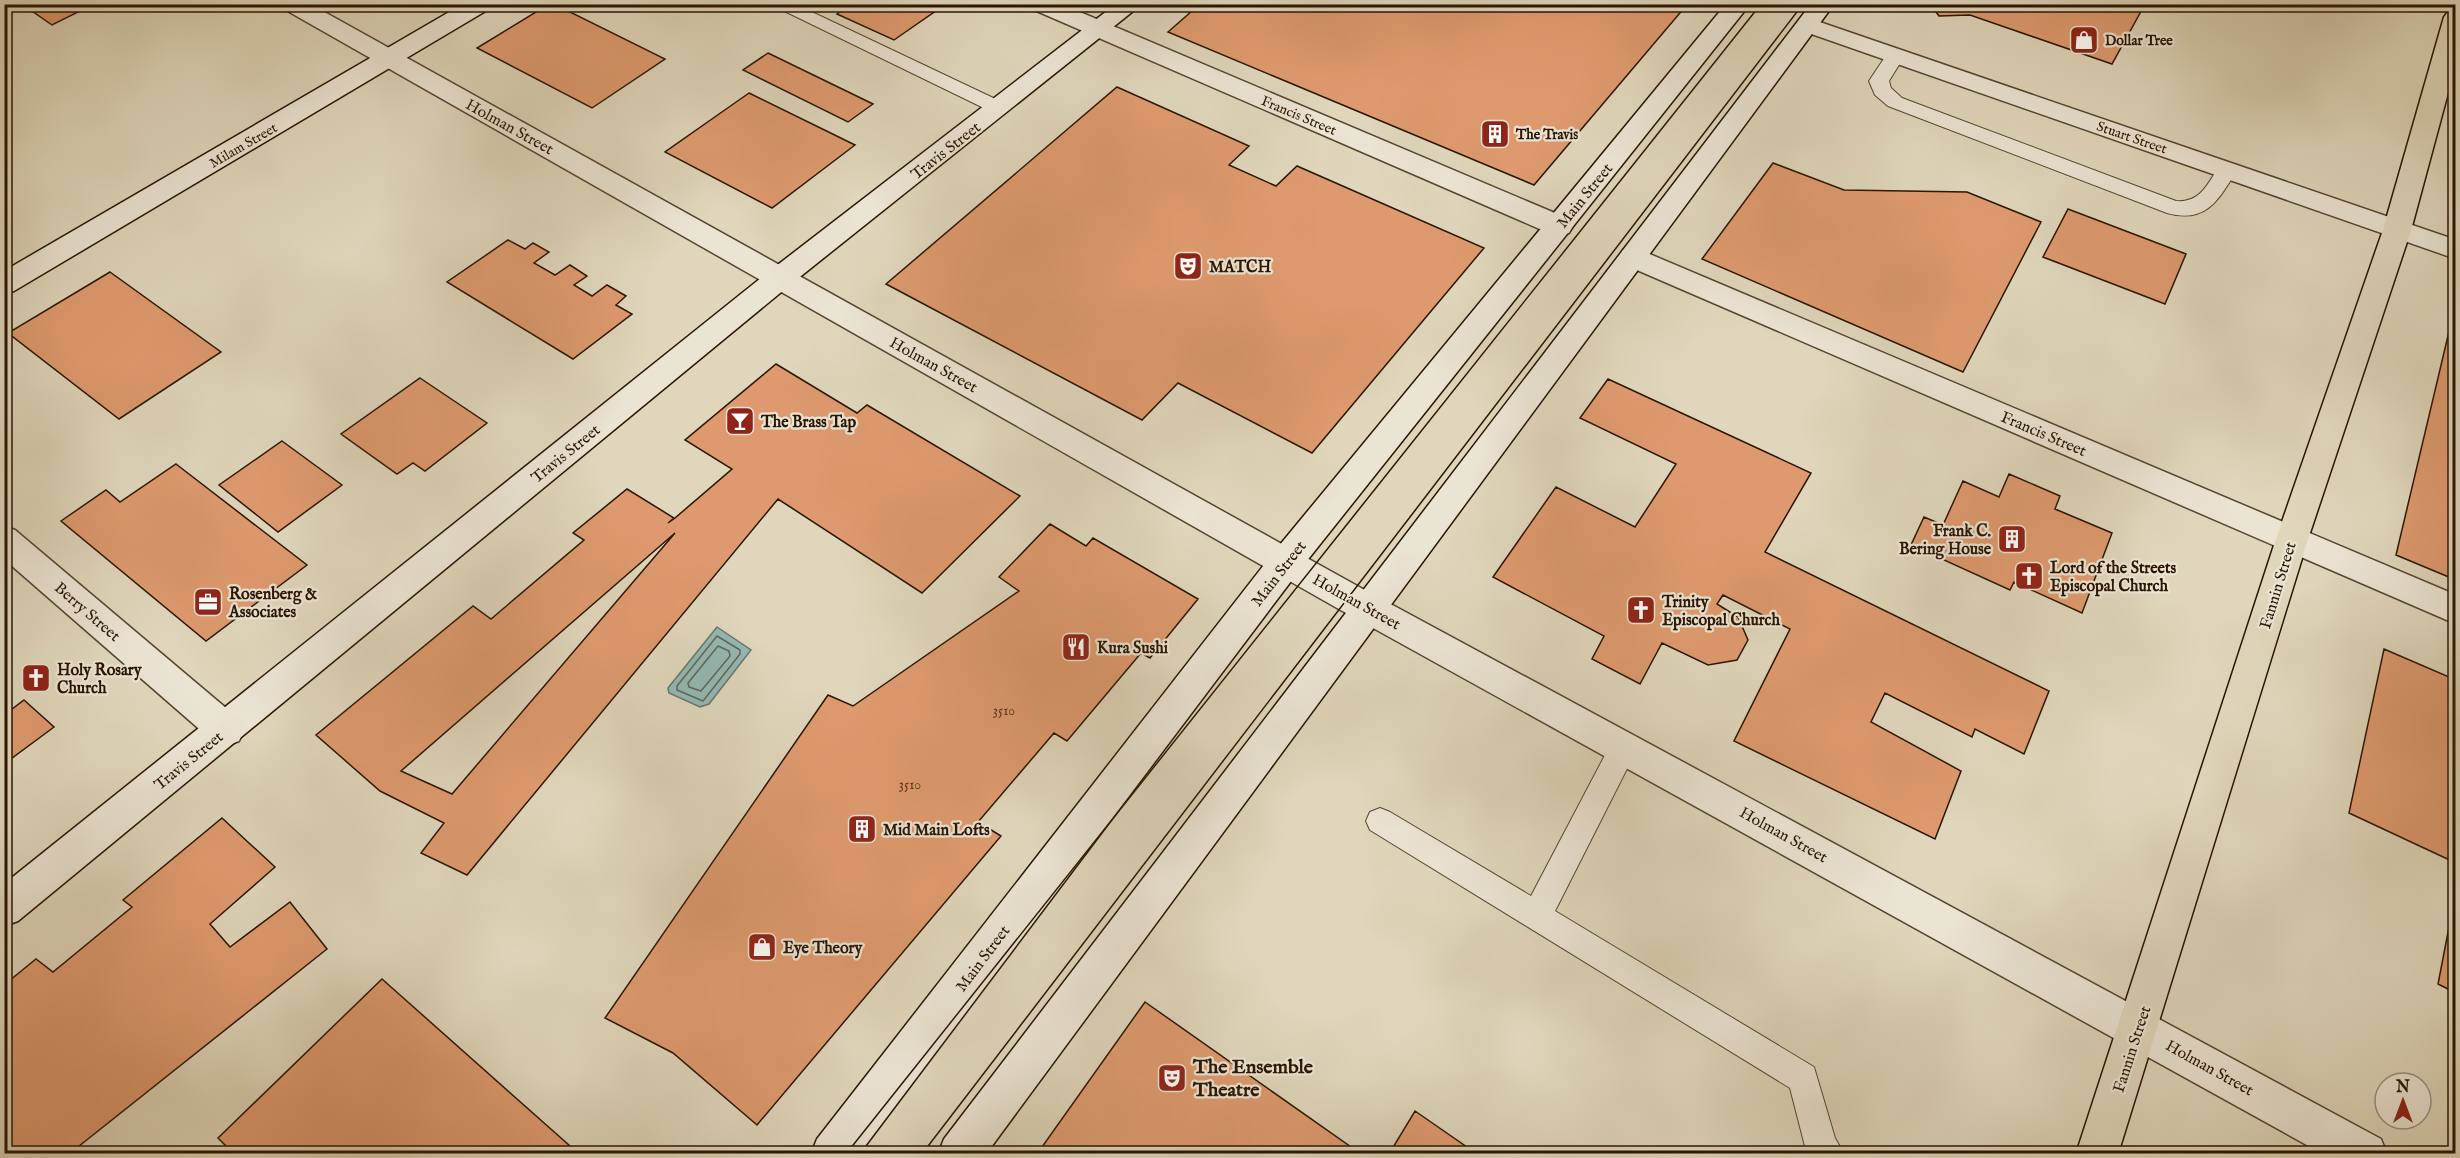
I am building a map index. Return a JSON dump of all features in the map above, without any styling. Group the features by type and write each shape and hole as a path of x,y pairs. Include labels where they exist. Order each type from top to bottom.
{"main road":[{"name":"Holman Street","path":"292,4 1286,562 2366,1154"},
{"name":"Milam Street","path":"4,284 391,59 481,4"},
{"name":"Francis Street","path":"1040,4 1559,226"},
{"name":"Travis Street","path":"4,908 781,278 1131,4"},
{"name":"Main Street","path":"832,1154 1286,562 1739,4"},
{"name":"Stuart Street","path":"1815,15 1896,55 2456,250"},
{"path":"959,1154 1815,15"},
{"name":"Fannin Street","path":"2097,1154 2292,539 2397,230 2456,17"},
{"name":"Francis Street","path":"1633,257 2456,610"},
{"name":"Berry Street","path":"4,539 226,730"}],"lane":[{"path":"779,4 999,108"},
{"path":"1896,55 1879,81 1882,91 1895,102 2174,208 2191,211 2203,206 2227,170"},
{"path":"1536,917 1624,747"},
{"path":"1380,821 1803,1078 1821,1148 1828,1154"}],"water":[{"path":"717,627 751,650 709,704 700,707 669,693 668,688"}],"building":[{"path":"46,4 88,4 90,6 52,25 32,11"},
{"path":"549,4 554,4 665,59 592,108 477,48"},
{"path":"850,4 925,4 937,10 894,40 837,14"},
{"name":"The Travis","path":"1200,4 1679,4 1685,7 1534,185 1168,32"},
{"name":"Dollar Tree","path":"1930,4 2145,4 2112,64 1970,15 1939,16"},
{"path":"768,53 873,104 848,122 743,70"},
{"name":"MATCH","path":"1117,87 1249,146 1229,165 1276,186 1297,166 1484,248 1312,453 1178,383 1142,420 886,284"},
{"path":"749,93 855,145 772,208 665,152"},
{"path":"1773,163 1844,190 1967,192 2041,222 1963,372 1702,259"},
{"path":"2068,209 2186,254 2165,304 2043,257"},
{"path":"508,240 525,249 533,243 549,252 534,263 555,275 570,265 587,276 574,285 592,296 607,285 626,296 616,305 632,314 573,359 447,282"},
{"path":"110,272 221,352 119,419 8,333"},
{"path":"2456,302 2456,580 2396,555"},
{"path":"776,364 857,413 867,405 1020,496 922,593 778,499 467,875 421,853 444,823 380,791 316,735 473,606 491,619 584,540 573,533 627,489 674,518 668,523 675,518 732,469 685,440","holes":["675,533 452,794 401,771"]},
{"path":"420,378 487,423 425,471 413,463 397,474 341,434"},
{"name":"Trinity Episcopal Church","path":"1608,379 1811,473 1765,552 2049,691 2024,754 1975,729 1972,737 1885,693 1871,722 1961,771 1935,839 1734,741 1790,629 1723,595 1717,604 1738,617 1748,640 1737,660 1708,665 1662,643 1640,684 1592,659 1604,636 1493,577 1556,487 1635,527 1676,464 1580,418"},
{"path":"282,441 342,485 278,532 219,485"},
{"path":"176,464 307,565 206,641 61,521 106,490 120,502"},
{"name":"Frank C. Bering House","path":"2009,474 2060,496 2055,509 2112,533 2082,613 2014,582 2010,590 1911,545 1924,517 1943,525 1963,481 1999,497"},
{"name":"Mid Main Lofts","path":"1050,524 1086,546 1093,538 1198,599 1150,658 1141,653 1067,741 1054,733 978,822 1001,836 757,1125 673,1053 605,1018 828,695 853,706 1019,591 999,577"},
{"path":"2384,649 2456,680 2456,863 2349,813"},
{"path":"24,700 54,727 4,764 4,709 8,712"},
{"path":"222,818 275,867 210,924 230,947 290,902 327,949 69,1154 4,1154 4,985 36,959 53,972 132,907 123,900"},
{"path":"2456,891 2456,993 2438,984"},
{"path":"382,979 579,1154 234,1154 218,1138"},
{"name":"The Ensemble Theatre","path":"1145,1002 1361,1154 1037,1154"},
{"path":"1415,1111 1477,1154 1389,1154"}],"tram line":[{"path":"846,1154 1761,4"},
{"path":"922,1154 1803,4"}],"place":[{"name":"Dollar Tree","path":"2084,40"},
{"name":"The Travis","path":"1495,134"},
{"name":"MATCH","path":"1188,266"},
{"name":"The Brass Tap","path":"740,421"},
{"name":"Frank C. Bering House","path":"2012,539"},
{"name":"Lord of the Streets Episcopal Church","path":"2029,576"},
{"name":"Rosenberg & Associates","path":"208,602"},
{"name":"Trinity Episcopal Church","path":"1641,610"},
{"name":"Kura Sushi","path":"1076,647"},
{"name":"Holy Rosary Church","path":"36,678"},
{"name":"Mid Main Lofts","path":"862,829"},
{"name":"Eye Theory","path":"762,947"},
{"name":"The Ensemble Theatre","path":"1172,1078"}]}
